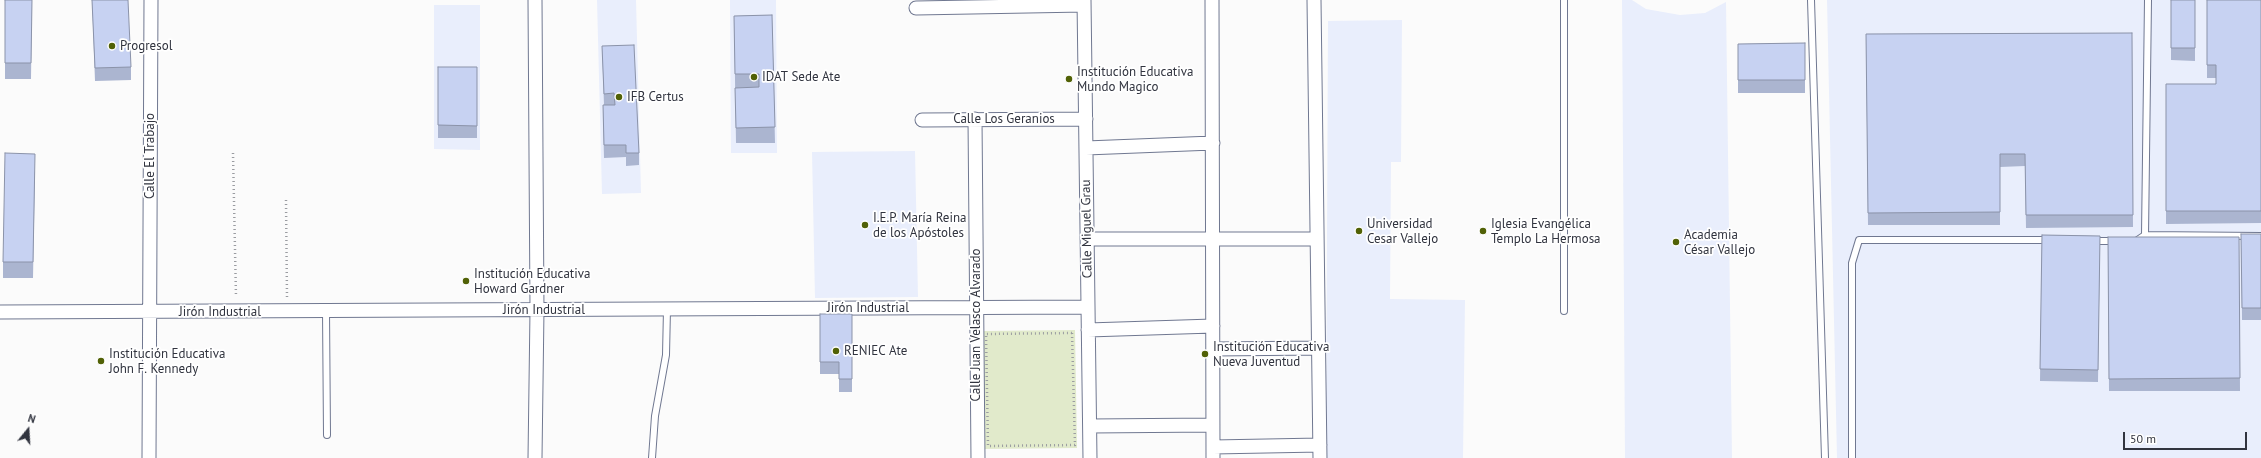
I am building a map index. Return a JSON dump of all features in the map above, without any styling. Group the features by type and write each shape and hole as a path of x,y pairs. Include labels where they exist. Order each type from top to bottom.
{"street":[{"name":"Calle El Trabajo","path":"150,458 149,312 151,0"},
{"path":"535,0 537,310 535,458"},
{"path":"1212,0 1213,453 1320,445"},
{"path":"1314,0 1320,458"},
{"path":"916,8 1084,2"},
{"name":"Calle Miguel Grau","path":"1084,2 1090,458"},
{"name":"Calle Los Geranios","path":"922,120 1086,118"},
{"name":"Calle Juan Velasco Alvarado","path":"975,119 978,458"},
{"path":"1086,148 1213,143"},
{"path":"1087,239 1318,239"},
{"name":"Jirón Industrial","path":"0,312 1088,307"},
{"path":"1088,330 1213,326"},
{"path":"1213,349 1319,348"},
{"path":"1090,426 1213,425"}],"lane":[{"path":"1564,0 1564,311"},
{"path":"1811,0 1825,458"},
{"path":"2145,235 2148,0"},
{"path":"2130,241 2138,241 2145,235 2261,236"},
{"path":"1852,458 1852,263 1859,240 2058,240"},
{"path":"2082,241 2122,241"},
{"path":"652,458 655,416 666,355 667,309"},
{"path":"326,311 327,435"}],"path":[{"path":"233,153 237,312"},
{"path":"286,200 288,311"},
{"path":"1072,333 1074,445 988,446 986,334 1072,333"}],"shaded area":[{"name":"IFB Certus","path":"597,0 636,0 641,193 602,194"},
{"name":"IDAT Sede Ate","path":"730,0 776,0 777,153 731,153"},
{"name":"Academia César Vallejo","path":"1622,0 1632,0 1646,9 1680,15 1705,13 1726,2 1732,458 1625,458"},
{"path":"1827,0 2261,0 2261,458 1837,458"},
{"path":"434,5 480,5 480,150 434,149"},
{"name":"Universidad Cesar Vallejo","path":"1402,20 1401,162 1391,162 1390,299 1465,300 1463,458 1326,458 1328,21"},
{"name":"I.E.P. María Reina de los Apóstoles","path":"915,151 918,297 815,298 812,152"}],"green space":[{"path":"1075,330 1077,448 984,449 983,331"}],"building":[{"path":"5,0 32,0 31,63 5,63"},
{"name":"Progresol","path":"92,0 128,0 131,67 95,68"},
{"path":"2171,0 2195,0 2195,48 2171,48"},
{"path":"2207,0 2261,0 2261,211 2166,211 2166,84 2216,84 2216,65 2207,65"},
{"path":"772,15 775,127 736,128 735,88 759,87 759,74 735,74 734,16"},
{"path":"2132,33 2133,215 2026,215 2025,154 2000,154 2000,212 1868,213 1866,34"},
{"path":"1805,43 1805,80 1738,80 1738,44"},
{"path":"634,45 639,153 626,153 626,145 604,145 603,105 615,105 614,93 604,94 602,46"},
{"path":"438,67 477,67 477,126 438,125"},
{"path":"5,153 35,154 33,262 3,262"},
{"path":"2241,234 2261,234 2261,308 2242,308"},
{"path":"2042,235 2100,236 2098,370 2040,369"},
{"path":"2108,237 2239,237 2240,378 2109,379"},
{"name":"RENIEC Ate","path":"820,314 852,314 852,379 839,379 839,362 820,362"}],"place":[{"name":"Progresol","path":"112,46"},
{"name":"IDAT Sede Ate","path":"754,77"},
{"name":"Institución Educativa Mundo Magico","path":"1069,79"},
{"name":"IFB Certus","path":"619,97"},
{"name":"I.E.P. María Reina de los Apóstoles","path":"865,225"},
{"name":"Universidad Cesar Vallejo","path":"1359,231"},
{"name":"Iglesia Evangélica Templo La Hermosa","path":"1483,231"},
{"name":"Academia César Vallejo","path":"1676,242"},
{"name":"Institución Educativa Howard Gardner","path":"466,281"},
{"name":"RENIEC Ate","path":"836,351"},
{"name":"Institución Educativa Nueva Juventud","path":"1205,354"},
{"name":"Institución Educativa John F. Kennedy","path":"101,361"}]}
